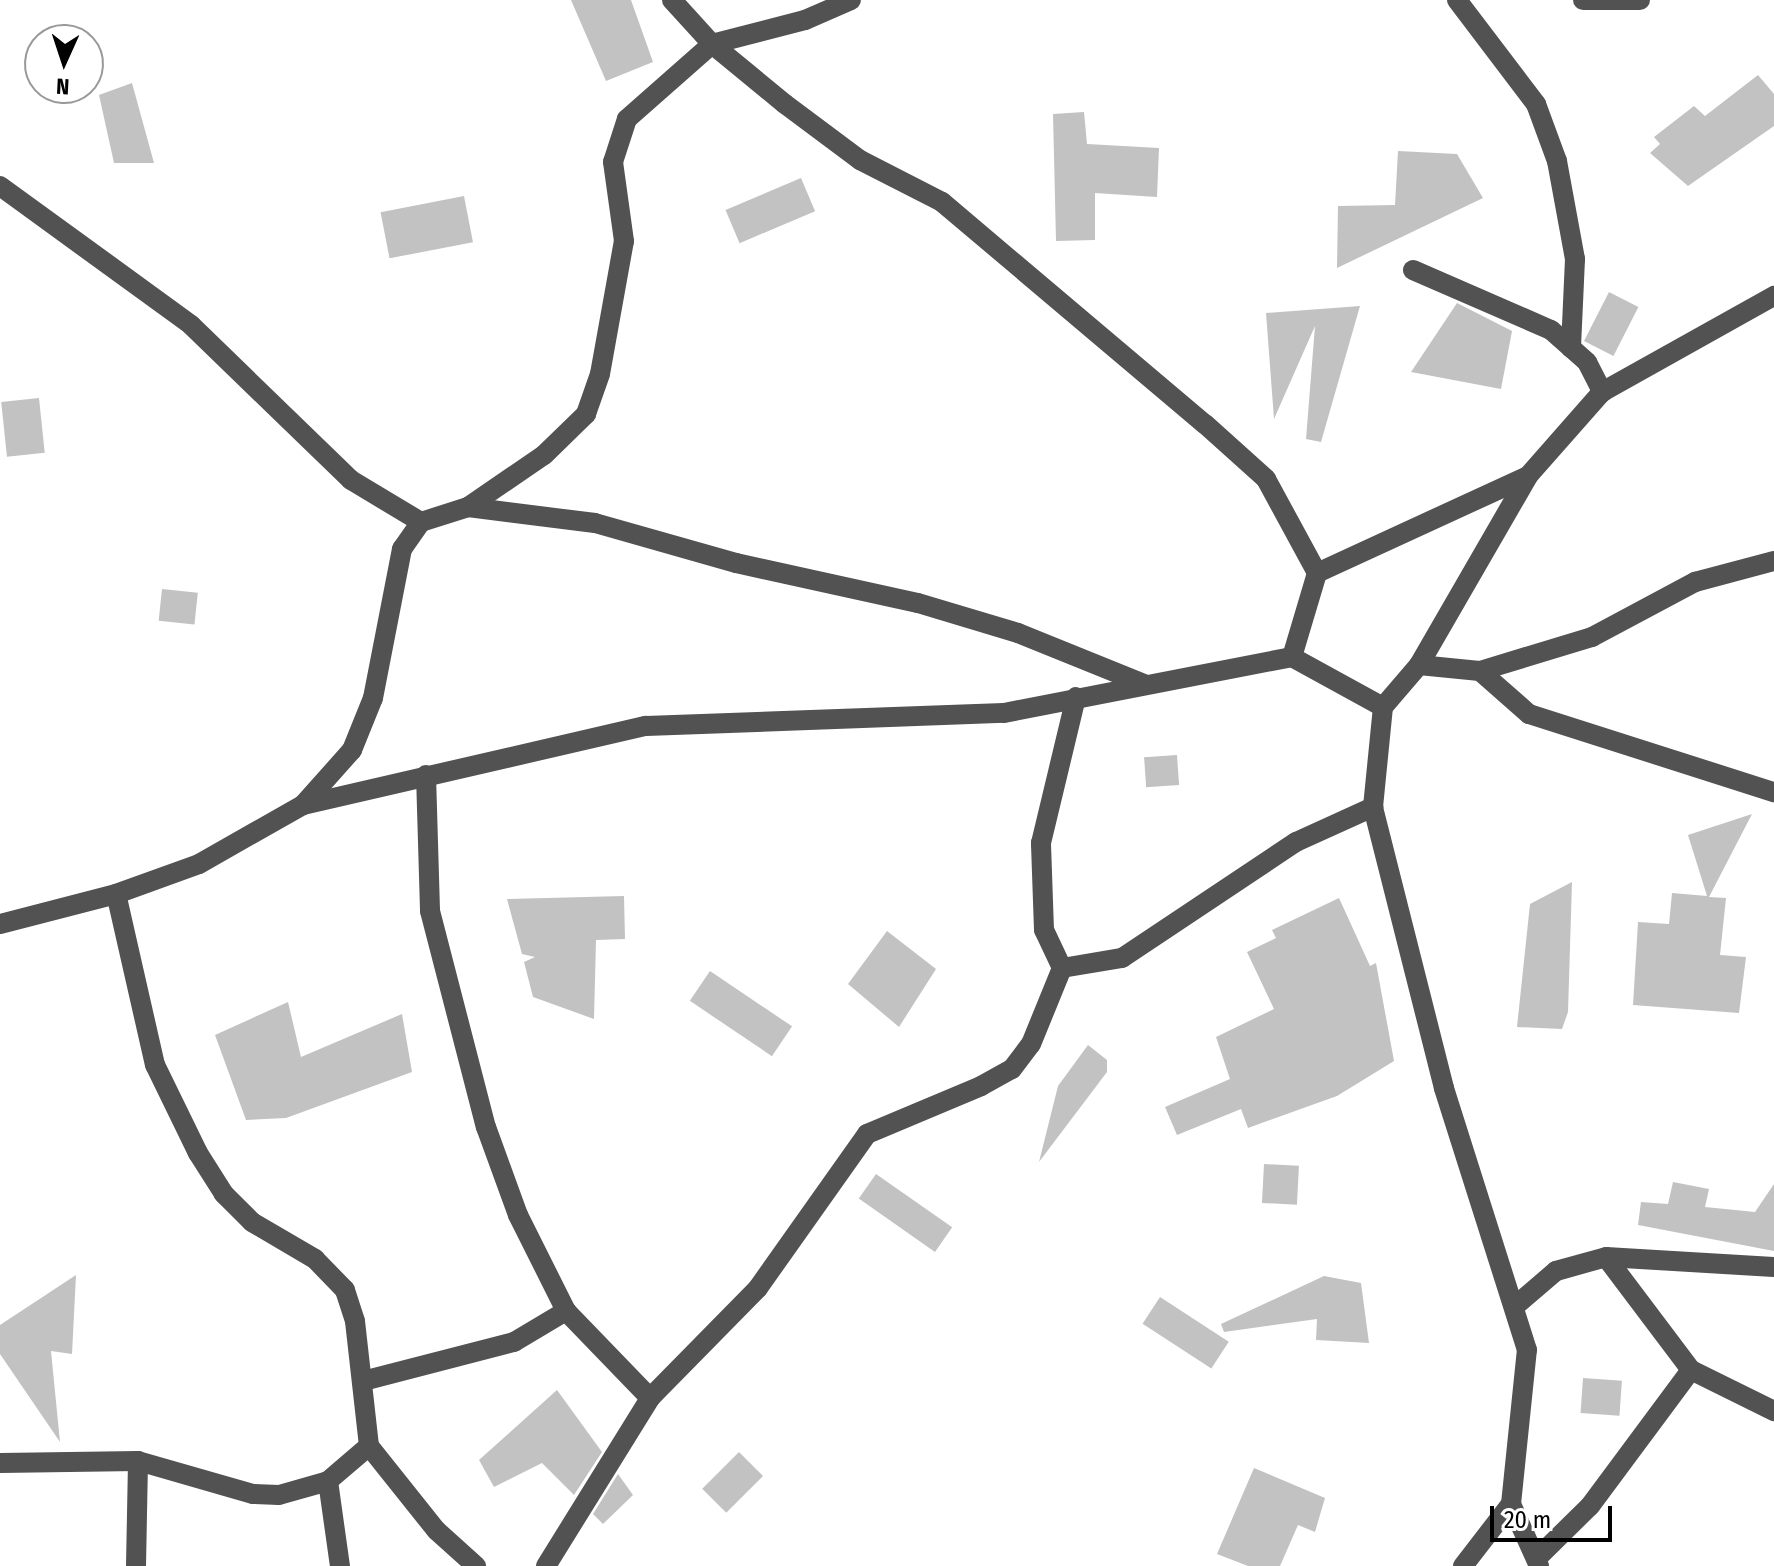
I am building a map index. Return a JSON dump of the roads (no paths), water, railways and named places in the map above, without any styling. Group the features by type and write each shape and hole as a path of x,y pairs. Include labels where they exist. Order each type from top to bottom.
{"street":[{"path":"672,0 712,44 860,160 942,202 1266,479 1317,573 1292,657"},
{"path":"303,805 352,750 384,658 385,614 402,549 421,522 468,507 544,455 586,414 600,374 624,241 613,162 617,137 651,94 712,44 805,20 851,0"},
{"path":"1457,0 1536,104 1557,161 1575,259 1571,348"},
{"path":"1583,0 1640,0"},
{"path":"0,186 191,325 351,480 421,522"},
{"path":"1413,270 1529,318 1571,348 1602,392"},
{"path":"1691,1370 1590,1506 1538,1562 1511,1504 1527,1350 1444,1088 1373,807 1383,707 1419,665 1528,476 1602,392 1774,296"},
{"path":"1317,573 1528,476"},
{"path":"468,507 595,523 736,563 918,603 1018,633 1144,684"},
{"path":"1419,665 1480,671 1592,637 1695,582 1774,561"},
{"path":"0,924 116,894 199,864 303,805 646,726 989,714 1292,657 1383,707"},
{"path":"1480,671 1529,714 1774,792"},
{"path":"546,1566 650,1398 758,1288 867,1134 952,1101 1012,1069 1031,1044 1062,968 1044,930 1041,843 1076,697"},
{"path":"426,775 430,911 456,1028 518,1215 566,1311 650,1398"},
{"path":"1062,968 1122,958 1296,842 1373,807"},
{"path":"116,894 138,1008 175,1111 224,1194 252,1222 315,1259 345,1290 363,1381 369,1446 436,1530 476,1566"},
{"path":"1515,1306 1556,1271 1606,1257 1774,1267"},
{"path":"1606,1257 1691,1370 1774,1411"},
{"path":"363,1381 514,1342 566,1311"},
{"path":"0,1463 138,1461 253,1494 303,1492 328,1481 369,1446"},
{"path":"136,1566 138,1461"},
{"path":"328,1481 340,1566"},
{"path":"1463,1566 1511,1504"}]}
